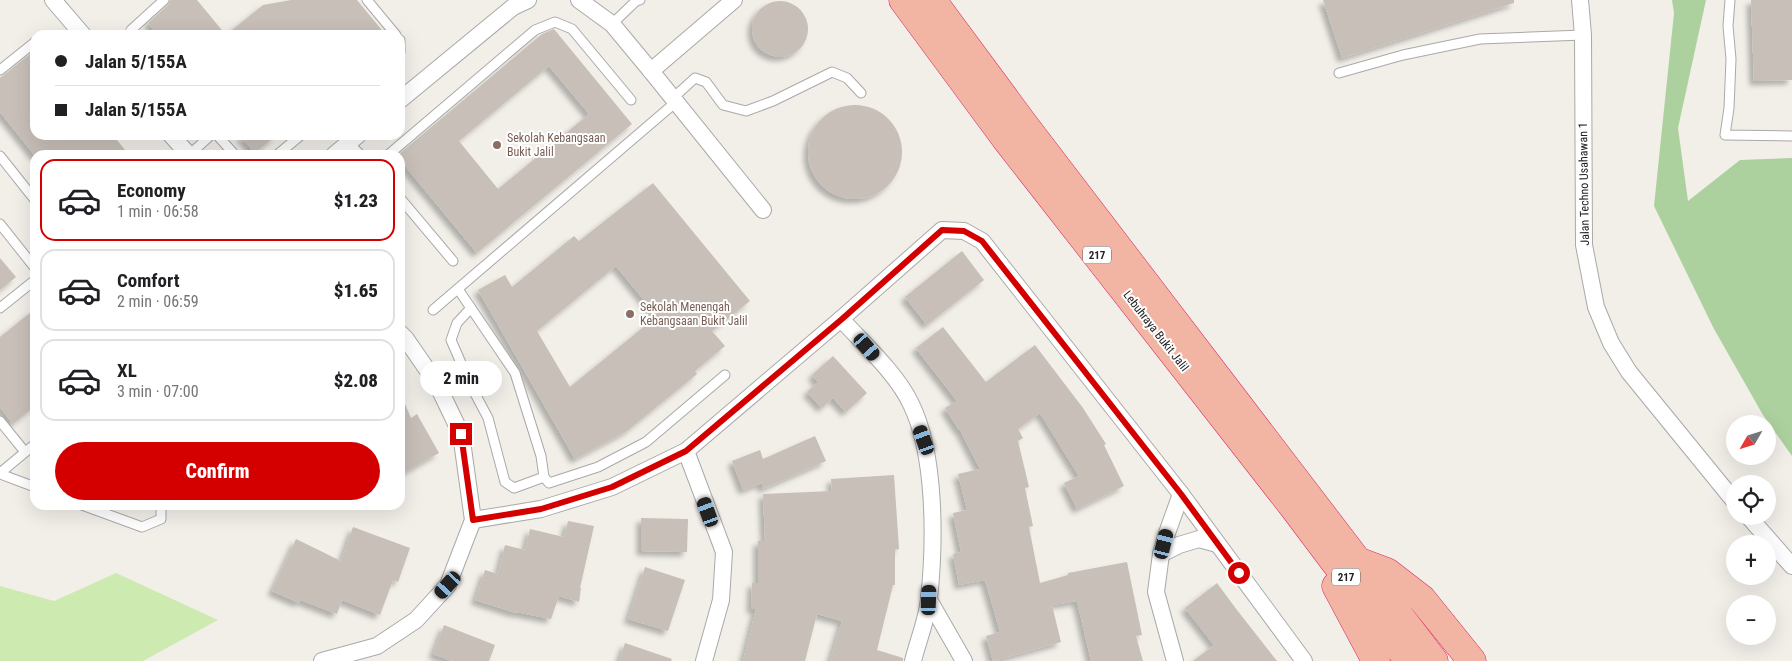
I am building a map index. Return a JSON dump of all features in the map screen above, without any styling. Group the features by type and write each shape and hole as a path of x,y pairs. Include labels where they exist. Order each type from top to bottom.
{"highway":[{"name":"Lebuhraya Bukit Jalil","path":"903,0 1005,138 1294,508 1407,647 1434,661"},
{"name":"Lebuhraya Bukit Jalil","path":"932,0 1023,123 1359,561 1407,647"},
{"path":"1294,508 1376,661"},
{"path":"1359,561 1387,572 1422,599 1472,661"}],"street":[{"path":"53,0 79,30"},
{"path":"405,96 513,7 528,0"},
{"path":"579,0 612,24 652,70 763,210"},
{"path":"652,70 734,0"},
{"name":"Jalan Techno Usahawan 1","path":"1580,0 1583,34 1584,245 1596,307 1611,342 1629,372 1726,491"},
{"path":"176,140 184,150"},
{"path":"340,150 352,140"},
{"path":"473,520 541,509 603,490 686,451 842,319 942,230 964,231 982,241 1181,494 1304,661"},
{"path":"842,319 890,373 911,404 924,440 933,514 929,600 913,661"},
{"path":"322,661 377,646 416,620 448,585 473,520 461,434 437,384 405,338"},
{"path":"686,451 724,552 721,600 704,661"},
{"path":"1174,661 1156,592 1161,554 1166,534 1181,494"},
{"path":"1756,525 1792,566"},
{"path":"1161,554 1179,545 1199,539 1217,544"},
{"path":"929,600 964,661"}],"lane":[{"path":"131,30 164,0"},
{"path":"367,0 392,30"},
{"path":"612,24 640,0"},
{"path":"1730,0 1728,26 1731,59 1729,108 1725,135 1792,136"},
{"path":"394,150 535,30 555,22 572,29 631,100"},
{"path":"1339,74 1403,56 1480,39 1583,34"},
{"path":"0,70 30,46"},
{"path":"433,310 674,100 695,78 706,82 723,106 746,111 773,101 832,72 847,78 861,93"},
{"path":"194,150 206,140"},
{"path":"222,140 230,150"},
{"path":"283,150 295,140"},
{"path":"0,156 30,194"},
{"path":"405,204 453,261"},
{"path":"0,224 30,262"},
{"path":"0,308 30,284"},
{"path":"458,289 515,373 541,456 544,477 549,483 598,467 646,442 725,375"},
{"path":"471,308 457,323 451,340 471,386 488,418 505,482 514,488 544,477"},
{"path":"0,420 25,452"},
{"path":"30,448 0,474 30,486"},
{"path":"96,510 142,527 161,519 161,510"}],"green space":[{"path":"1672,0 1706,0 1678,128 1688,201 1740,160 1792,158 1792,456 1776,433 1776,415 1763,415 1714,329 1654,206 1674,13"},
{"path":"116,573 218,620 143,661 0,661 0,586 54,601"}],"building":[{"path":"170,0 197,0 222,30 154,30 148,23 168,5"},
{"path":"291,0 357,0 382,30 232,30 263,5"},
{"path":"1323,0 1514,0 1514,3 1342,58"},
{"path":"1751,0 1792,0 1792,80 1754,81"},
{"path":"780,1 791,3 800,9 806,18 808,29 806,40 800,49 791,55 780,57 769,55 760,49 754,40 752,29 754,18 760,9 769,3"},
{"path":"554,29 632,124 477,253 405,166 404,150 542,34","holes":["549,66 589,114 498,189 459,141"]},
{"path":"30,54 30,140 117,140 125,150 30,150 0,112 0,78"},
{"path":"855,105 873,109 888,119 898,134 902,152 898,170 888,185 873,195 855,199 837,195 822,185 812,170 808,152 812,134 822,119 837,109"},
{"path":"244,140 271,140 259,150 252,150"},
{"path":"653,183 750,301 712,331 725,346 695,371 697,374 627,431 575,459 478,290 505,275 512,287 574,236 579,241","holes":["616,266 657,316 570,387 537,331"]},
{"path":"962,251 984,280 927,325 905,297"},
{"path":"0,258 16,277 0,290"},
{"path":"30,313 30,410 13,424 0,407 0,337"},
{"path":"943,327 986,382 1035,345 1083,408 1106,444 1104,445 1124,486 1077,509 1064,483 1079,476 1040,413 1018,429 1023,438 1018,441 1029,487 1025,488 1033,526 1029,527 1040,583 1068,575 1068,573 1127,562 1142,635 1136,636 1143,661 1091,661 1077,601 1052,605 1061,642 993,661 986,636 1000,632 985,580 959,585 953,554 961,552 953,513 967,510 958,474 980,469 960,430 945,408 957,401 916,348"},
{"path":"833,356 867,393 846,412 833,398 822,408 807,392 818,382 812,375"},
{"path":"405,404 411,418 417,414 439,453 405,472"},
{"path":"815,436 826,461 762,489 762,483 743,490 732,461 760,450 763,459"},
{"path":"894,475 899,549 895,550 895,585 893,585 877,650 903,658 903,661 830,661 842,621 817,614 805,661 743,661 756,609 751,609 752,583 758,583 758,541 765,541 763,494 832,491 831,479"},
{"path":"641,518 688,519 687,552 641,551"},
{"path":"568,521 594,526 580,588 579,602 559,596 551,619 516,613 475,600 485,570 498,574 505,545 525,550 530,529 564,537"},
{"path":"353,527 410,548 398,582 393,580 380,615 342,600 337,614 300,600 299,603 272,591 296,539 341,561"},
{"path":"645,567 685,580 668,631 628,619"},
{"path":"1217,583 1277,661 1193,661 1214,645 1185,608"},
{"path":"444,625 495,645 489,661 452,661 433,654"},
{"path":"625,643 672,659 671,661 619,661"}],"place":[{"name":"Sekolah Kebangsaan Bukit Jalil","path":"497,145"},
{"name":"Sekolah Menengah Kebangsaan Bukit Jalil","path":"630,314"}],"route":[{"path":"461,434 473,520 541,509 612,487 686,451 842,319 942,230 964,231 982,241 1181,494 1239,573"}]}
